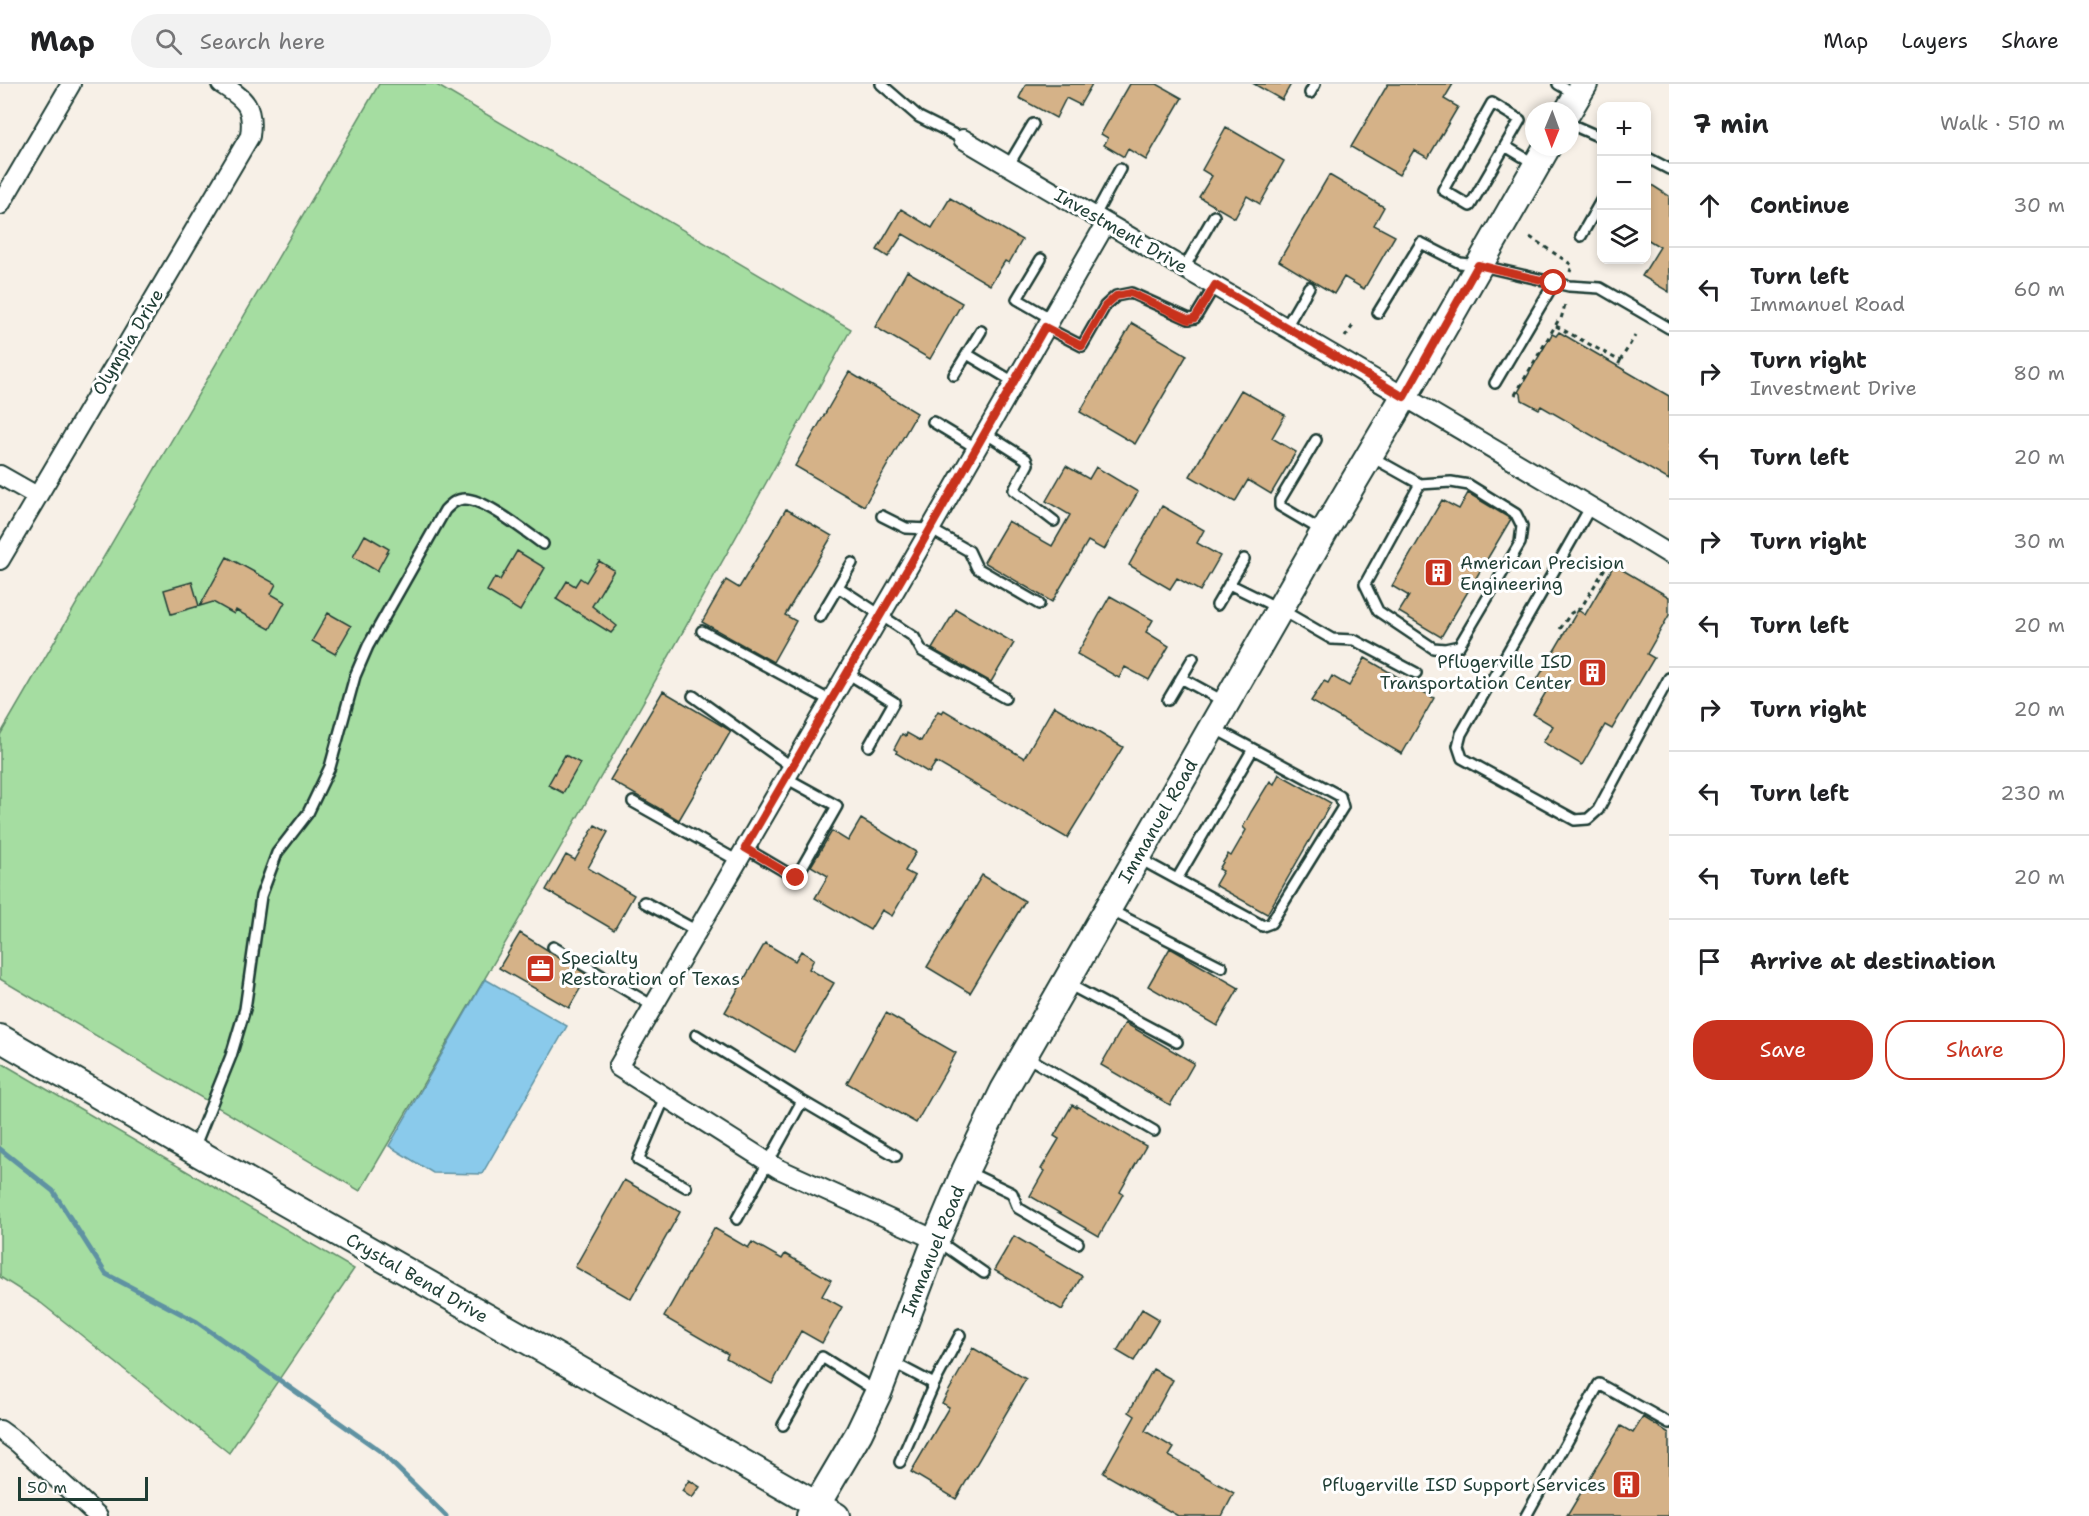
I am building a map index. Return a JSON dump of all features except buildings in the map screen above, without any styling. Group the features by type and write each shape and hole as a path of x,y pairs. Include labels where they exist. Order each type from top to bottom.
{"street":[{"path":"0,205 71,84"},
{"name":"Olympia Drive","path":"0,560 250,136 252,124 249,110 242,97 221,84"},
{"name":"Investment Drive","path":"963,139 1591,506 1669,554"},
{"name":"Immanuel Road","path":"821,1512 878,1393 965,1170 1004,1090 1542,156"},
{"path":"936,1240 769,1163 618,1067 1014,382 1100,220"},
{"path":"0,475 37,496"},
{"name":"Crystal Bend Drive","path":"0,1038 821,1512"},
{"path":"0,1430 19,1444 98,1516"}],"lane":[{"path":"881,84 919,117 963,139"},
{"path":"1492,103 1520,120 1505,146 1470,206 1443,190 1492,103"},
{"path":"1008,166 1033,123"},
{"path":"1579,128 1597,136"},
{"path":"1505,146 1525,151"},
{"path":"1651,159 1669,169"},
{"path":"1100,220 1120,170"},
{"path":"1581,236 1597,208"},
{"path":"1184,268 1214,216"},
{"path":"1378,313 1421,243 1460,263 1569,286 1600,288 1669,328"},
{"path":"1041,260 1017,299 1047,323 1082,346 1105,306 1116,296 1131,293 1189,320 1195,318 1215,285"},
{"path":"1495,383 1554,283"},
{"path":"1286,327 1309,287"},
{"path":"954,375 981,331"},
{"path":"967,354 1014,382"},
{"path":"933,422 1026,459 1028,464 1014,490 1054,521"},
{"path":"1316,440 1280,500 1280,506 1324,532"},
{"path":"1368,455 1420,484 1451,482 1469,485 1516,514 1521,526 1520,543 1459,645 1445,649 1433,648 1378,611 1365,584 1420,484"},
{"path":"193,1150 231,1056 245,1009 261,896 277,853 308,813 330,767 355,676 368,645 445,510 452,502 464,499 480,501 543,544"},
{"path":"1591,506 1461,734 1458,746 1462,758 1575,820 1588,819 1598,810 1669,678"},
{"path":"882,516 906,528 930,529 969,551 977,568 1039,604"},
{"path":"1217,605 1244,559"},
{"path":"820,617 852,563"},
{"path":"1229,584 1280,609 1332,639 1353,640 1416,673"},
{"path":"838,586 914,637 922,651 1005,698"},
{"path":"702,631 831,701"},
{"path":"1168,700 1193,658"},
{"path":"847,674 894,702 869,746"},
{"path":"1181,678 1226,703"},
{"path":"633,802 796,878 837,806 789,772 693,696"},
{"path":"1137,857 1263,926 1271,923 1343,807 1340,796 1212,727"},
{"path":"1177,879 1253,749"},
{"path":"644,902 697,931"},
{"path":"1108,909 1222,967"},
{"path":"553,947 653,1006"},
{"path":"1066,982 1177,1042"},
{"path":"696,1035 896,1156"},
{"path":"1024,1055 1154,1131"},
{"path":"666,1097 638,1160 686,1187"},
{"path":"737,1219 802,1101"},
{"path":"965,1170 1012,1193 1018,1208 1078,1244"},
{"path":"936,1240 984,1273"},
{"path":"900,1462 934,1384 960,1335"},
{"path":"783,1425 822,1357 878,1393"},
{"path":"890,1361 934,1384"},
{"path":"1526,1516 1599,1384 1669,1424"}],"path":[{"path":"1530,237 1572,265 1570,272"},
{"path":"1515,395 1561,319 1566,301"},
{"path":"1345,338 1354,324"},
{"path":"1556,326 1620,361"},
{"path":"1618,366 1635,336"},
{"path":"1560,629 1571,614 1581,608 1610,560"}],"green space":[{"path":"379,84 435,84 851,329 609,762 360,1191 0,979 0,735"},
{"path":"0,1062 354,1269 229,1453 41,1303 0,1277"}],"water":[{"path":"485,979 567,1026 482,1174 433,1173 389,1146"}],"waterway":[{"path":"0,1149 53,1191 106,1274 197,1322 380,1451 446,1516"}],"place":[{"name":"American Precision Engineering","path":"1439,573"},
{"name":"Pflugerville ISD Transportation Center","path":"1593,672"},
{"name":"Specialty Restoration of Texas","path":"540,968"},
{"name":"Pflugerville ISD Support Services","path":"1627,1485"}],"route":[{"path":"796,878 745,848 1045,327 1082,346 1105,306 1116,296 1131,293 1189,320 1195,318 1215,285 1404,397 1478,265 1554,283"}]}
